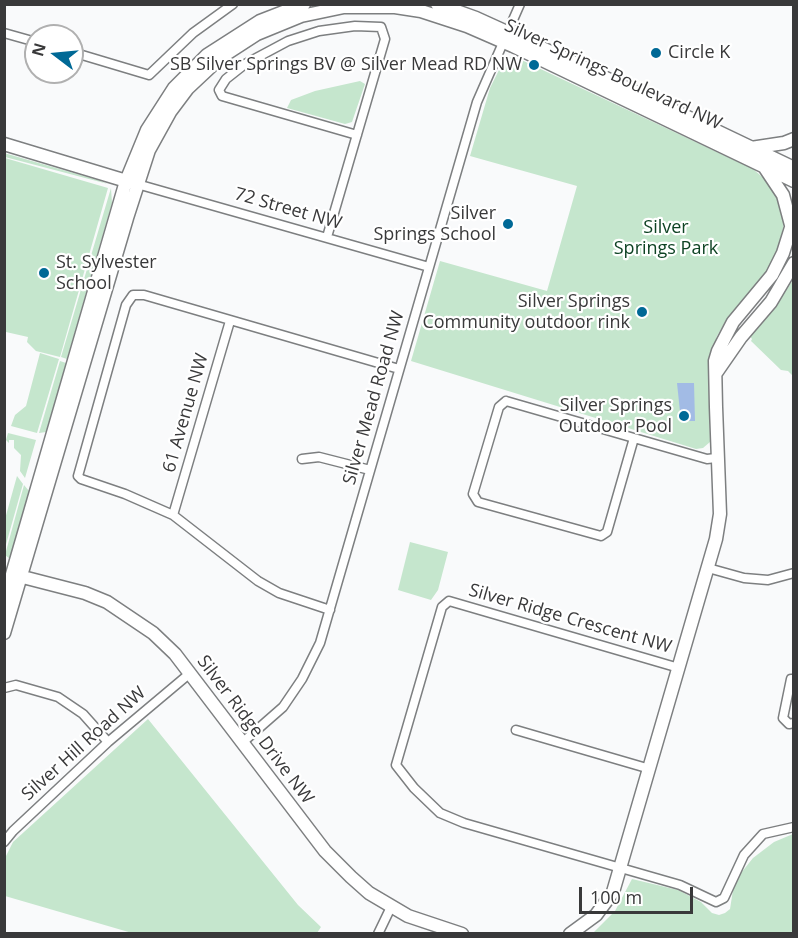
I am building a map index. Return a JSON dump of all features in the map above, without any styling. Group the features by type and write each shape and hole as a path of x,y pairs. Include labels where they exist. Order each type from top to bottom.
{"street":[{"path":"84,56 149,75 193,33 233,4"},
{"name":"Silver Springs Boulevard NW","path":"4,602 131,182 139,145 155,115 195,66 237,33 260,21 304,4"},
{"name":"Silver Springs Boulevard NW","path":"437,4 794,181"},
{"name":"Silver Mead Road NW","path":"243,742 283,707 302,679 320,643 481,87 520,4"},
{"name":"Silver Springs Boulevard NW","path":"131,182 155,137 188,88 232,50 281,23 344,7 395,7 453,21 504,37 794,168"},
{"path":"327,237 357,135 385,39 381,27 354,26 327,30 288,41 245,64 226,79 219,90 222,96 357,135"},
{"path":"4,33 24,39"},
{"path":"751,148 784,143 794,139"},
{"path":"4,144 131,182"},
{"path":"570,933 596,915 614,892 708,568 720,514 716,458 715,361 723,335 772,275 792,222 783,195 765,167"},
{"name":"72 Street NW","path":"131,182 429,267"},
{"path":"716,373 741,337 771,302 794,263"},
{"path":"330,610 279,593 258,581 173,515 78,476 126,305 133,295 144,295 399,369"},
{"name":"61 Avenue NW","path":"173,515 230,321"},
{"path":"634,438 608,532 600,536 478,502 473,494 499,407 506,401 708,459 716,458"},
{"path":"302,459 319,457 370,470"},
{"path":"708,568 744,578 768,580 794,573"},
{"name":"Silver Springs Boulevard NW","path":"4,633 13,574"},
{"name":"Silver Ridge Drive NW","path":"13,574 85,593 108,602 153,633 243,742 325,851 369,893 392,907 408,916 462,933"},
{"name":"Silver Ridge Crescent NW","path":"622,869 464,823 440,813 414,788 396,765 399,753 442,607 449,601 680,668"},
{"name":"Silver Hill Road NW","path":"4,842 108,742 189,674"},
{"path":"794,679 791,679 783,718 789,724 794,723"},
{"path":"4,688 16,685 58,697 78,709 108,742"},
{"path":"516,730 650,769"},
{"path":"622,869 680,885 716,902 724,898 744,855 763,834 794,827"},
{"path":"378,933 392,907"}],"green space":[{"name":"Silver Springs Park","path":"513,56 753,169 774,187 783,206 784,224 779,244 772,263 760,282 728,317 717,336 709,364 710,442 703,448 696,449 411,361 440,261 547,291 577,186 470,156 490,88 504,60"},
{"path":"360,81 365,84 352,122 345,124 287,108 291,100 315,91"},
{"path":"4,153 98,180 108,184 5,157"},
{"name":"St. Sylvester School","path":"5,158 108,188 60,357 36,351 27,342 28,337 6,332 5,329"},
{"path":"111,188 112,203 67,359 61,357"},
{"path":"793,280 793,376 788,371 781,370 751,341 749,335 777,304"},
{"path":"40,353 59,359 37,433 11,426 15,415 26,406"},
{"path":"60,361 66,363 46,432 39,433"},
{"path":"8,433 36,440 25,478 20,471 21,455 14,448 14,440 9,440 9,443 6,440"},
{"path":"17,476 23,484 5,548 5,519"},
{"path":"24,485 29,491 10,559 5,555"},
{"path":"410,542 448,552 438,590 431,600 398,590"},
{"path":"148,719 298,905 321,927 317,933 132,933 5,896 5,858 13,842"},
{"path":"793,834 793,933 593,933 615,911 632,879 678,890 701,902 712,913 719,915 725,913 730,909 733,890 741,873 753,858 774,842"}],"water":[{"path":"677,383 694,383 695,421 681,421"}],"place":[{"name":"Circle K","path":"656,53"},
{"name":"SB Silver Springs BV @ Silver Mead RD NW","path":"534,65"},
{"name":"Silver Springs School","path":"508,224"},
{"name":"St. Sylvester School","path":"44,273"},
{"name":"Silver Springs Community outdoor rink","path":"642,312"},
{"name":"Silver Springs Outdoor Pool","path":"684,416"}]}
